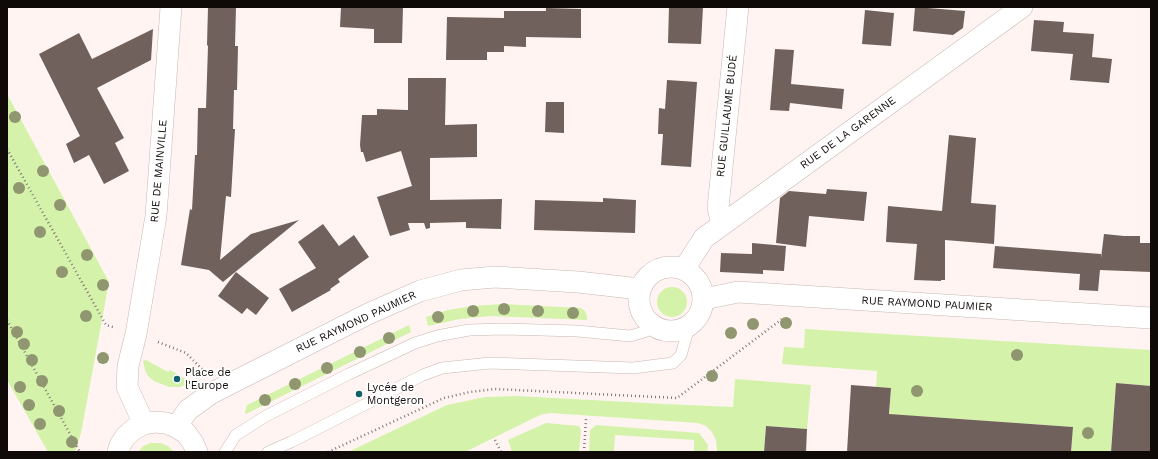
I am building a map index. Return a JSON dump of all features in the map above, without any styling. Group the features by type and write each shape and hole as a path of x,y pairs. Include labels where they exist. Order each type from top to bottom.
{"street":[{"name":"RUE DE MAINVILLE","path":"136,334 156,216 171,7"},
{"name":"RUE GUILLAUME BUDÉ","path":"722,224 718,208 738,7"},
{"name":"RUE DE LA GARENNE","path":"684,269 704,238 722,224 1022,7"},
{"path":"674,266 684,269 693,274 699,281 703,290 704,305 700,315 692,324 677,331 663,331 646,320 640,306 640,289 643,282 652,273 660,268 674,266"},
{"name":"RUE RAYMOND PAUMIER","path":"176,427 188,410 210,394 368,314 420,291 461,280 502,277 578,282 640,289"},
{"name":"RUE RAYMOND PAUMIER","path":"704,299 738,292 1151,318"},
{"path":"136,334 128,366 127,387 144,424"},
{"path":"118,452 120,445 126,436 134,429 144,424 154,422 166,423 186,433 197,452"}],"lane":[{"path":"268,452 291,442 423,375 442,368 490,363 633,368 673,363 681,355 687,334 692,324"},
{"path":"225,452 236,435 266,416 415,343 437,336 469,330 504,329 578,331 630,336 655,327"}],"path":[{"path":"7,149 106,325"},
{"path":"328,452 444,398 470,392 495,389 677,398 780,319 787,318"},
{"path":"7,320 80,452"},
{"path":"136,334 186,353 207,374"},
{"path":"584,452 586,419"},
{"path":"495,440 501,452"}],"green space":[{"path":"7,94 109,282 81,433 75,452 48,452 7,380"},
{"path":"672,287 683,291 687,302 683,313 672,317 661,313 657,302 661,291"},
{"path":"502,304 581,308 585,311 587,320 490,316 460,319 428,326 426,317 448,310 473,306"},
{"path":"409,325 411,332 246,414 245,412 247,405"},
{"path":"805,329 1151,350 1151,386 1116,383 1111,452 1071,452 1073,427 916,416 887,449 891,388 876,387 877,371 782,364 784,347 804,348"},
{"path":"146,360 168,372 170,370 186,379 189,383 180,387 169,387 154,381 148,376 145,370 143,361"},
{"path":"735,379 811,385 807,429 766,426 764,452 717,452 716,440 712,432 706,426 698,423 550,413 540,415 465,452 348,452 447,405 485,397 517,396 733,407"},
{"path":"546,423 579,426 581,430 579,452 512,452 508,440"},
{"path":"596,425 699,433 708,445 707,452 694,452 694,440 615,435 614,452 589,452 590,430"},
{"path":"151,443 160,443 168,446 174,452 138,452 143,446"}],"building":[{"path":"208,7 236,7 235,46 238,46 237,90 234,90 233,129 235,129 231,197 226,196 220,260 251,234 299,220 223,282 209,270 181,265 190,209 192,210 195,155 197,155 198,108 206,108"},
{"path":"341,7 403,7 402,43 374,43 374,29 340,27"},
{"path":"669,7 703,7 701,44 668,43"},
{"path":"915,7 965,11 963,28 953,35 913,31"},
{"path":"546,8 581,9 581,38 526,37 526,47 504,46 504,52 487,52 487,60 446,60 447,17 504,18 504,11 546,11"},
{"path":"865,10 894,13 891,46 862,44"},
{"path":"1034,20 1064,22 1063,32 1094,34 1092,57 1112,59 1109,83 1070,80 1073,54 1031,51"},
{"path":"153,29 151,60 97,88 124,138 115,143 129,171 104,184 89,155 74,163 66,144 80,136 39,54 79,33 92,59"},
{"path":"775,49 794,50 791,84 844,89 842,109 790,103 789,111 770,110"},
{"path":"408,78 446,78 445,125 477,124 477,157 430,158 430,200 502,199 501,229 466,228 466,222 430,223 430,228 426,229 424,223 408,223 410,230 390,236 377,197 412,186 401,151 366,162 363,152 361,152 360,145 362,115 377,115 377,109 408,110"},
{"path":"667,80 697,82 691,167 661,165 663,134 658,134 659,108 665,109"},
{"path":"546,102 564,102 564,133 545,132"},
{"path":"949,135 976,138 971,203 996,205 994,244 945,240 945,280 914,280 917,244 886,242 888,206 942,211"},
{"path":"827,189 867,192 864,221 809,216 806,247 776,243 780,198 789,191 826,194"},
{"path":"603,198 636,200 635,233 534,230 535,200 603,202"},
{"path":"323,224 339,246 354,235 369,257 338,279 340,282 330,289 331,290 292,312 279,289 316,268 298,242"},
{"path":"1104,234 1140,236 1140,243 1151,243 1151,272 1100,270 1098,291 1079,290 1080,274 993,268 995,246 1101,254 1101,258"},
{"path":"752,243 786,246 784,271 763,270 763,274 720,272 721,253 752,254"},
{"path":"236,272 269,298 256,315 247,308 242,314 218,296"},
{"path":"1116,383 1151,386 1151,452 1111,452"},
{"path":"851,385 891,388 889,414 1073,427 1071,452 847,452"},
{"path":"766,426 807,429 806,452 764,452"}],"place":[{"name":"Place de l'Europe","path":"177,379"},
{"name":"Lycée de Montgeron","path":"359,394"}]}
